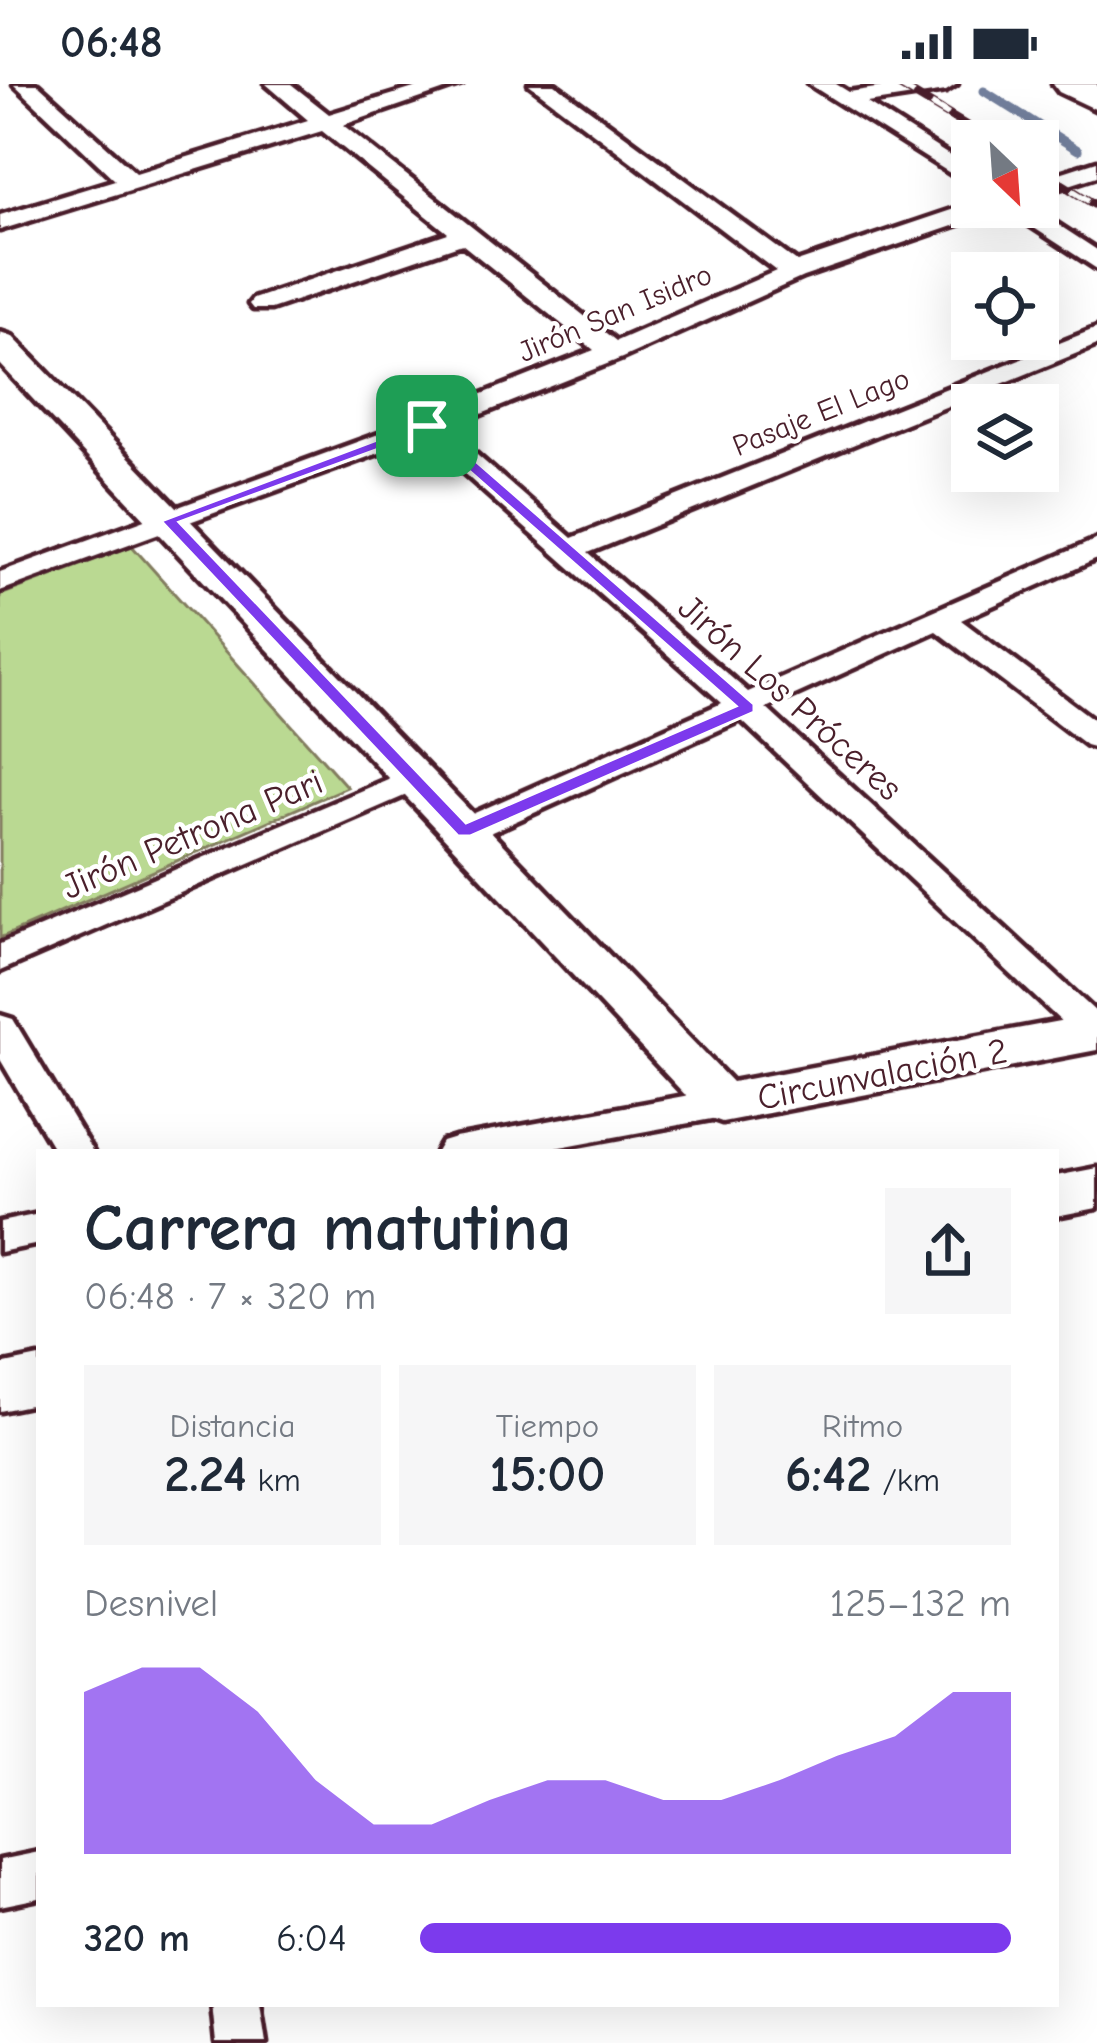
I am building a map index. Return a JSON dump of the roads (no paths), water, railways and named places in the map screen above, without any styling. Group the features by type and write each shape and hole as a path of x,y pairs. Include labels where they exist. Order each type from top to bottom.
{"highway":[{"path":"1072,84 1097,98"}],"street":[{"path":"25,84 132,183"},
{"path":"278,84 613,352"},
{"path":"0,223 451,84"},
{"path":"540,84 794,272"},
{"path":"820,84 951,167"},
{"path":"845,100 946,84"},
{"path":"1059,181 1097,168"},
{"name":"Jirón San Isidro","path":"0,582 427,426 613,352 794,272 951,219"},
{"path":"1046,228 1097,261"},
{"path":"262,304 468,234"},
{"name":"Pasaje El Lago","path":"569,550 1097,336"},
{"path":"0,343 722,1103"},
{"name":"Jirón Los Próceres","path":"427,426 748,708 1096,1032"},
{"path":"464,831 748,708 1097,548"},
{"path":"938,618 1097,738"},
{"name":"Jirón Petrona Pari","path":"0,958 414,778"},
{"path":"0,1028 72,1149"},
{"name":"Circunvalación 2","path":"471,1149 1096,1032"},
{"path":"1059,1195 1097,1188"},
{"path":"0,1237 36,1230"},
{"path":"0,1388 36,1381"},
{"path":"0,1883 36,1876"},
{"path":"236,2007 242,2043"}],"waterway":[{"path":"984,91 1078,150"}],"railway":[{"path":"897,84 957,120"},
{"path":"1059,182 1097,206"}]}
